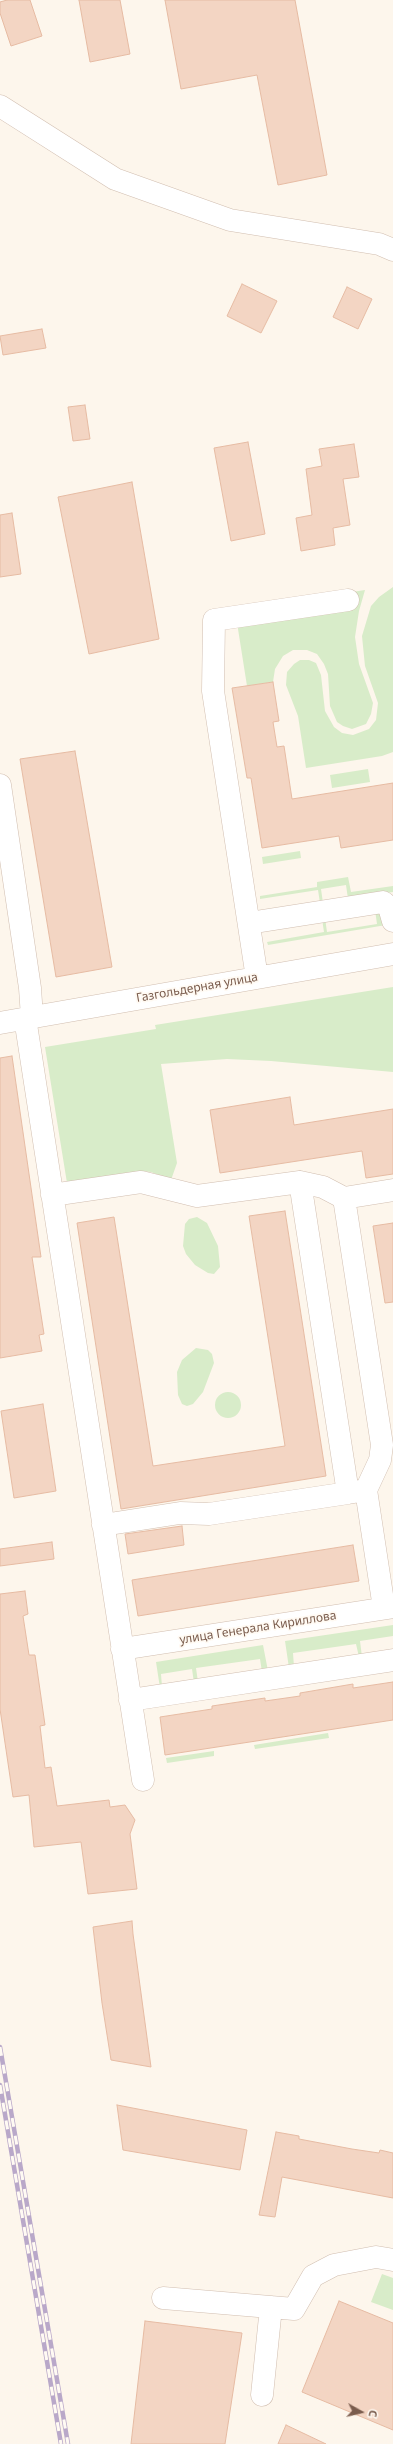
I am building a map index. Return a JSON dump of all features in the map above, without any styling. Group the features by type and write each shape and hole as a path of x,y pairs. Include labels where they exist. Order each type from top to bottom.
{"street":[{"path":"0,106 115,179 230,220 380,244 393,250"},
{"path":"257,978 213,691 214,626 348,605"},
{"path":"0,785 30,988 28,1018 52,1195 143,1780"},
{"path":"249,923 382,902 390,906 393,921"},
{"name":"Газгольдерная улица","path":"0,1023 393,954"},
{"path":"52,1195 141,1182 197,1196 300,1182 323,1187 344,1198 393,1190"},
{"path":"300,1182 357,1491 389,1608"},
{"path":"103,1525 180,1513 209,1514 357,1491 380,1460 382,1445 344,1198"},
{"name":"улица Генерала Кириллова","path":"122,1649 389,1608"},
{"path":"130,1700 393,1660"},
{"path":"163,2298 294,2309 313,2276 334,2265 376,2257 393,2260"},
{"path":"262,2395 271,2307"}],"green space":[{"path":"393,587 393,752 382,756 306,768 298,716 286,685 287,672 300,660 309,660 316,663 321,675 325,711 334,727 342,733 353,735 369,729 376,720 378,703 365,666 362,636 371,606 379,597"},
{"path":"365,590 359,611 355,637 359,664 373,703 371,714 366,724 352,729 337,722 330,706 328,674 324,664 317,654 307,650 293,650 283,656 275,669 273,682 247,686 235,610"},
{"path":"368,769 370,782 332,788 330,775"},
{"path":"300,851 301,858 263,864 262,857"},
{"path":"348,877 351,892 393,886 393,892 348,899 346,885 321,889 323,903 320,903 318,890 260,899 260,896 317,887 317,882"},
{"path":"375,910 380,912 386,925 268,945 267,942 324,932 322,919 325,918 327,932 377,924"},
{"path":"393,987 393,1072 271,1061 227,1059 161,1064 177,1163 171,1180 151,1172 141,1171 67,1183 45,1047 156,1029 155,1025"},
{"path":"197,1217 207,1223 218,1246 220,1267 214,1274 208,1273 195,1265 186,1254 183,1246 185,1224 189,1219"},
{"path":"196,1348 208,1350 212,1354 214,1363 203,1392 193,1404 187,1406 182,1404 178,1395 177,1372 182,1360"},
{"path":"228,1392 237,1396 241,1405 237,1414 228,1418 219,1414 215,1405 219,1396"},
{"path":"393,1625 393,1636 360,1641 362,1657 359,1657 356,1644 293,1653 294,1667 289,1668 285,1641"},
{"path":"263,1645 268,1671 262,1672 260,1659 196,1668 198,1682 194,1683 192,1669 161,1674 162,1687 160,1688 156,1662"},
{"path":"328,1733 329,1738 255,1749 254,1745"},
{"path":"214,1751 214,1756 167,1763 166,1758"},
{"path":"382,2274 393,2278 393,2310 371,2302"}],"building":[{"path":"7,0 30,0 42,36 11,46 0,13 0,2"},
{"path":"79,0 120,0 130,54 90,62"},
{"path":"165,0 295,0 327,175 278,185 257,75 181,89"},
{"path":"242,284 277,301 261,333 227,316"},
{"path":"347,287 372,299 358,329 333,317"},
{"path":"42,329 46,348 3,355 0,336"},
{"path":"85,405 90,439 73,441 68,407"},
{"path":"248,442 265,534 231,541 214,448"},
{"path":"354,444 359,477 343,479 350,525 333,528 335,545 301,551 296,518 312,515 306,469 322,466 319,449"},
{"path":"132,482 159,639 89,654 58,497"},
{"path":"12,513 21,574 0,577 0,515"},
{"path":"273,682 279,721 273,722 277,747 284,746 292,799 393,783 393,840 341,848 339,836 262,848 251,778 247,778 232,688"},
{"path":"75,751 112,967 56,977 20,759"},
{"path":"12,1056 41,1257 32,1257 44,1334 39,1335 42,1351 0,1358 0,1058"},
{"path":"290,1097 294,1125 393,1109 393,1174 366,1178 362,1151 220,1173 210,1110"},
{"path":"285,1211 326,1476 121,1509 77,1223 114,1217 153,1466 285,1446 249,1216"},
{"path":"393,1223 393,1302 385,1303 373,1226"},
{"path":"43,1404 56,1491 14,1498 1,1411"},
{"path":"182,1526 184,1545 128,1554 125,1534"},
{"path":"52,1542 54,1559 0,1566 0,1549"},
{"path":"353,1545 359,1581 138,1616 132,1580"},
{"path":"25,1591 28,1614 23,1616 29,1655 35,1655 45,1725 40,1726 45,1768 51,1767 57,1806 109,1800 110,1807 125,1805 135,1820 130,1834 137,1889 88,1894 81,1842 34,1847 29,1795 13,1797 0,1709 0,1594"},
{"path":"393,1682 393,1720 165,1755 160,1717 212,1709 212,1706 265,1698 265,1701 300,1696 300,1693 353,1684 353,1688"},
{"path":"132,1921 151,2067 111,2060 102,2003 93,1927"},
{"path":"117,2105 247,2130 240,2170 123,2150"},
{"path":"276,2132 299,2136 299,2139 352,2149 379,2153 380,2150 393,2153 393,2198 282,2177 275,2217 259,2215"},
{"path":"339,2301 393,2323 393,2430 302,2392"},
{"path":"145,2321 242,2333 225,2444 131,2444"},
{"path":"286,2425 326,2444 278,2444"}],"railway":[{"path":"0,2047 68,2444"},
{"path":"0,2085 61,2444"}]}
